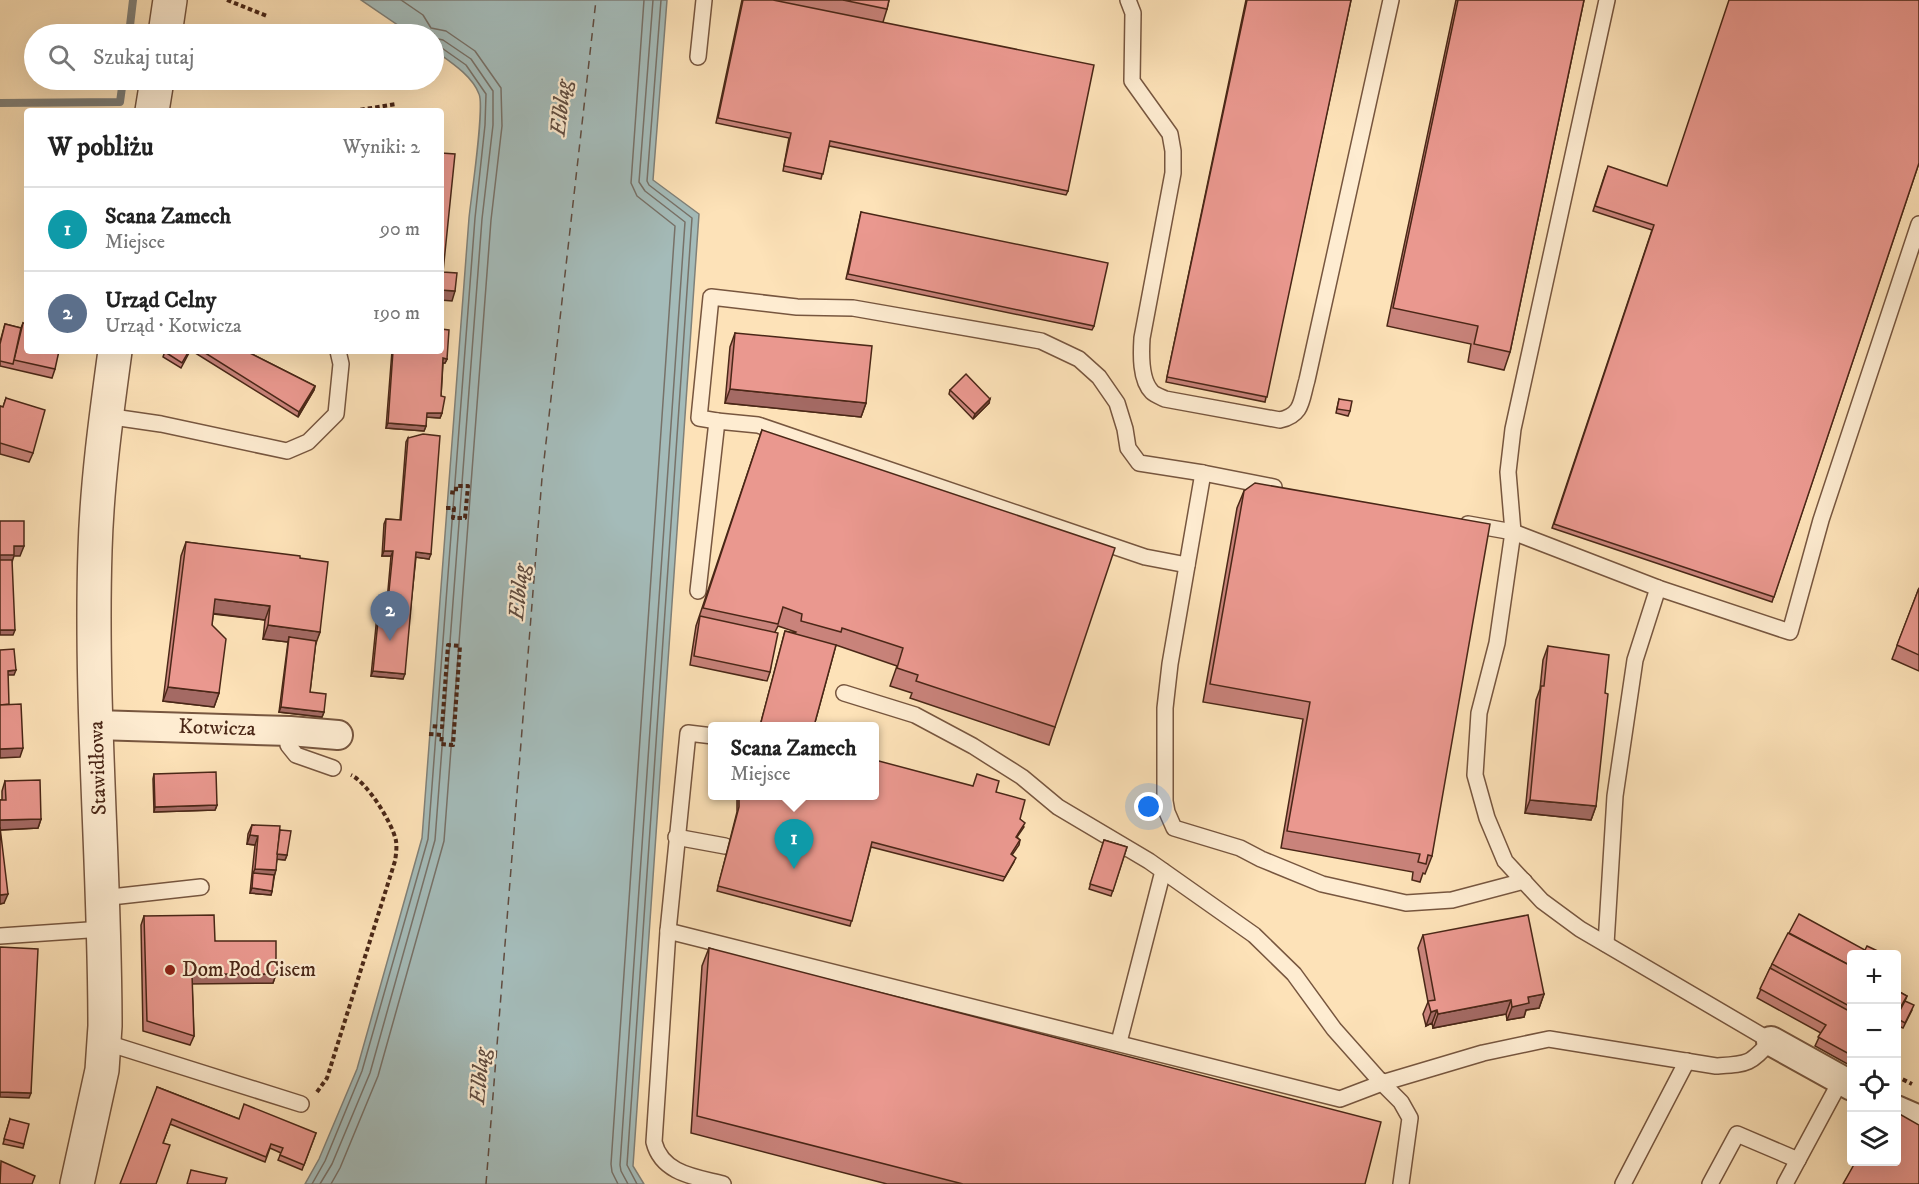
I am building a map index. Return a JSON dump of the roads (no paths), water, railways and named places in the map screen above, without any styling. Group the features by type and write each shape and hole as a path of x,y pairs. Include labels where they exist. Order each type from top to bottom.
{"street":[{"path":"166,24 170,0"},
{"path":"152,108 155,90"},
{"name":"Stawidłowa","path":"77,1184 95,1109 104,1042 105,986 96,724 95,550 106,416 116,354"},
{"name":"Kotwicza","path":"96,724 290,731 338,735"},
{"path":"1771,1041 1846,1083"},
{"path":"1901,1112 1919,1120"}],"lane":[{"path":"698,57 704,0"},
{"path":"1128,0 1132,13 1132,81 1170,135 1173,151 1173,173 1142,338 1141,358 1146,382 1153,393 1165,399 1280,420 1290,418 1299,410 1307,380 1391,0"},
{"path":"668,931 1340,1099 1382,1083 1483,1053 1549,1039 1716,1066 1740,1065 1754,1060 1771,1041 1580,929 1542,901 1505,861 1487,818 1475,775 1479,713 1497,643 1513,532 1508,472 1514,429 1607,0"},
{"path":"1459,522 1513,532 1658,588 1790,632 1821,520 1919,224"},
{"path":"1187,565 1145,557 758,425 699,418 711,297 797,307 853,308 1041,341 1079,359 1099,377 1118,403 1128,448 1139,463 1293,490"},
{"path":"106,416 161,424 287,452 308,442 336,414 341,364 339,354"},
{"path":"699,591 717,421"},
{"path":"1203,473 1170,664 1165,708 1165,801 1167,813 1174,828 1240,848 1322,885 1406,903 1452,900 1524,881"},
{"path":"1605,944 1615,796 1635,660 1658,588"},
{"path":"844,693 915,715 973,746 1022,777 1059,807 1104,835 1127,846 1254,935 1294,974 1334,1029 1401,1102 1410,1118 1404,1182"},
{"path":"290,731 288,745 296,755 333,768"},
{"path":"708,735 688,733 668,931 654,1142 657,1153 680,1173 723,1184"},
{"path":"676,837 725,846"},
{"path":"1119,1042 1163,871"},
{"path":"0,936 103,914 201,887"},
{"path":"104,1042 301,1104"},
{"path":"1623,1184 1687,1061"},
{"path":"1785,1184 1846,1083"},
{"path":"1710,1184 1737,1134 1798,1160"}],"water":[{"name":"Elbląg","path":"361,0 667,0 653,180 699,214 633,1166 644,1184 305,1184 319,1159 357,1069 422,838 469,218 480,116 479,94 476,87 460,69 444,57 444,24 396,24"}],"waterway":[{"path":"130,24 133,0"},
{"path":"0,103 120,102 122,90"}],"place":[{"name":"Urząd Celny","path":"390,641"},
{"name":"Scana Zamech","path":"794,869"},
{"name":"Dom Pod Cisem","path":"170,970"}]}
